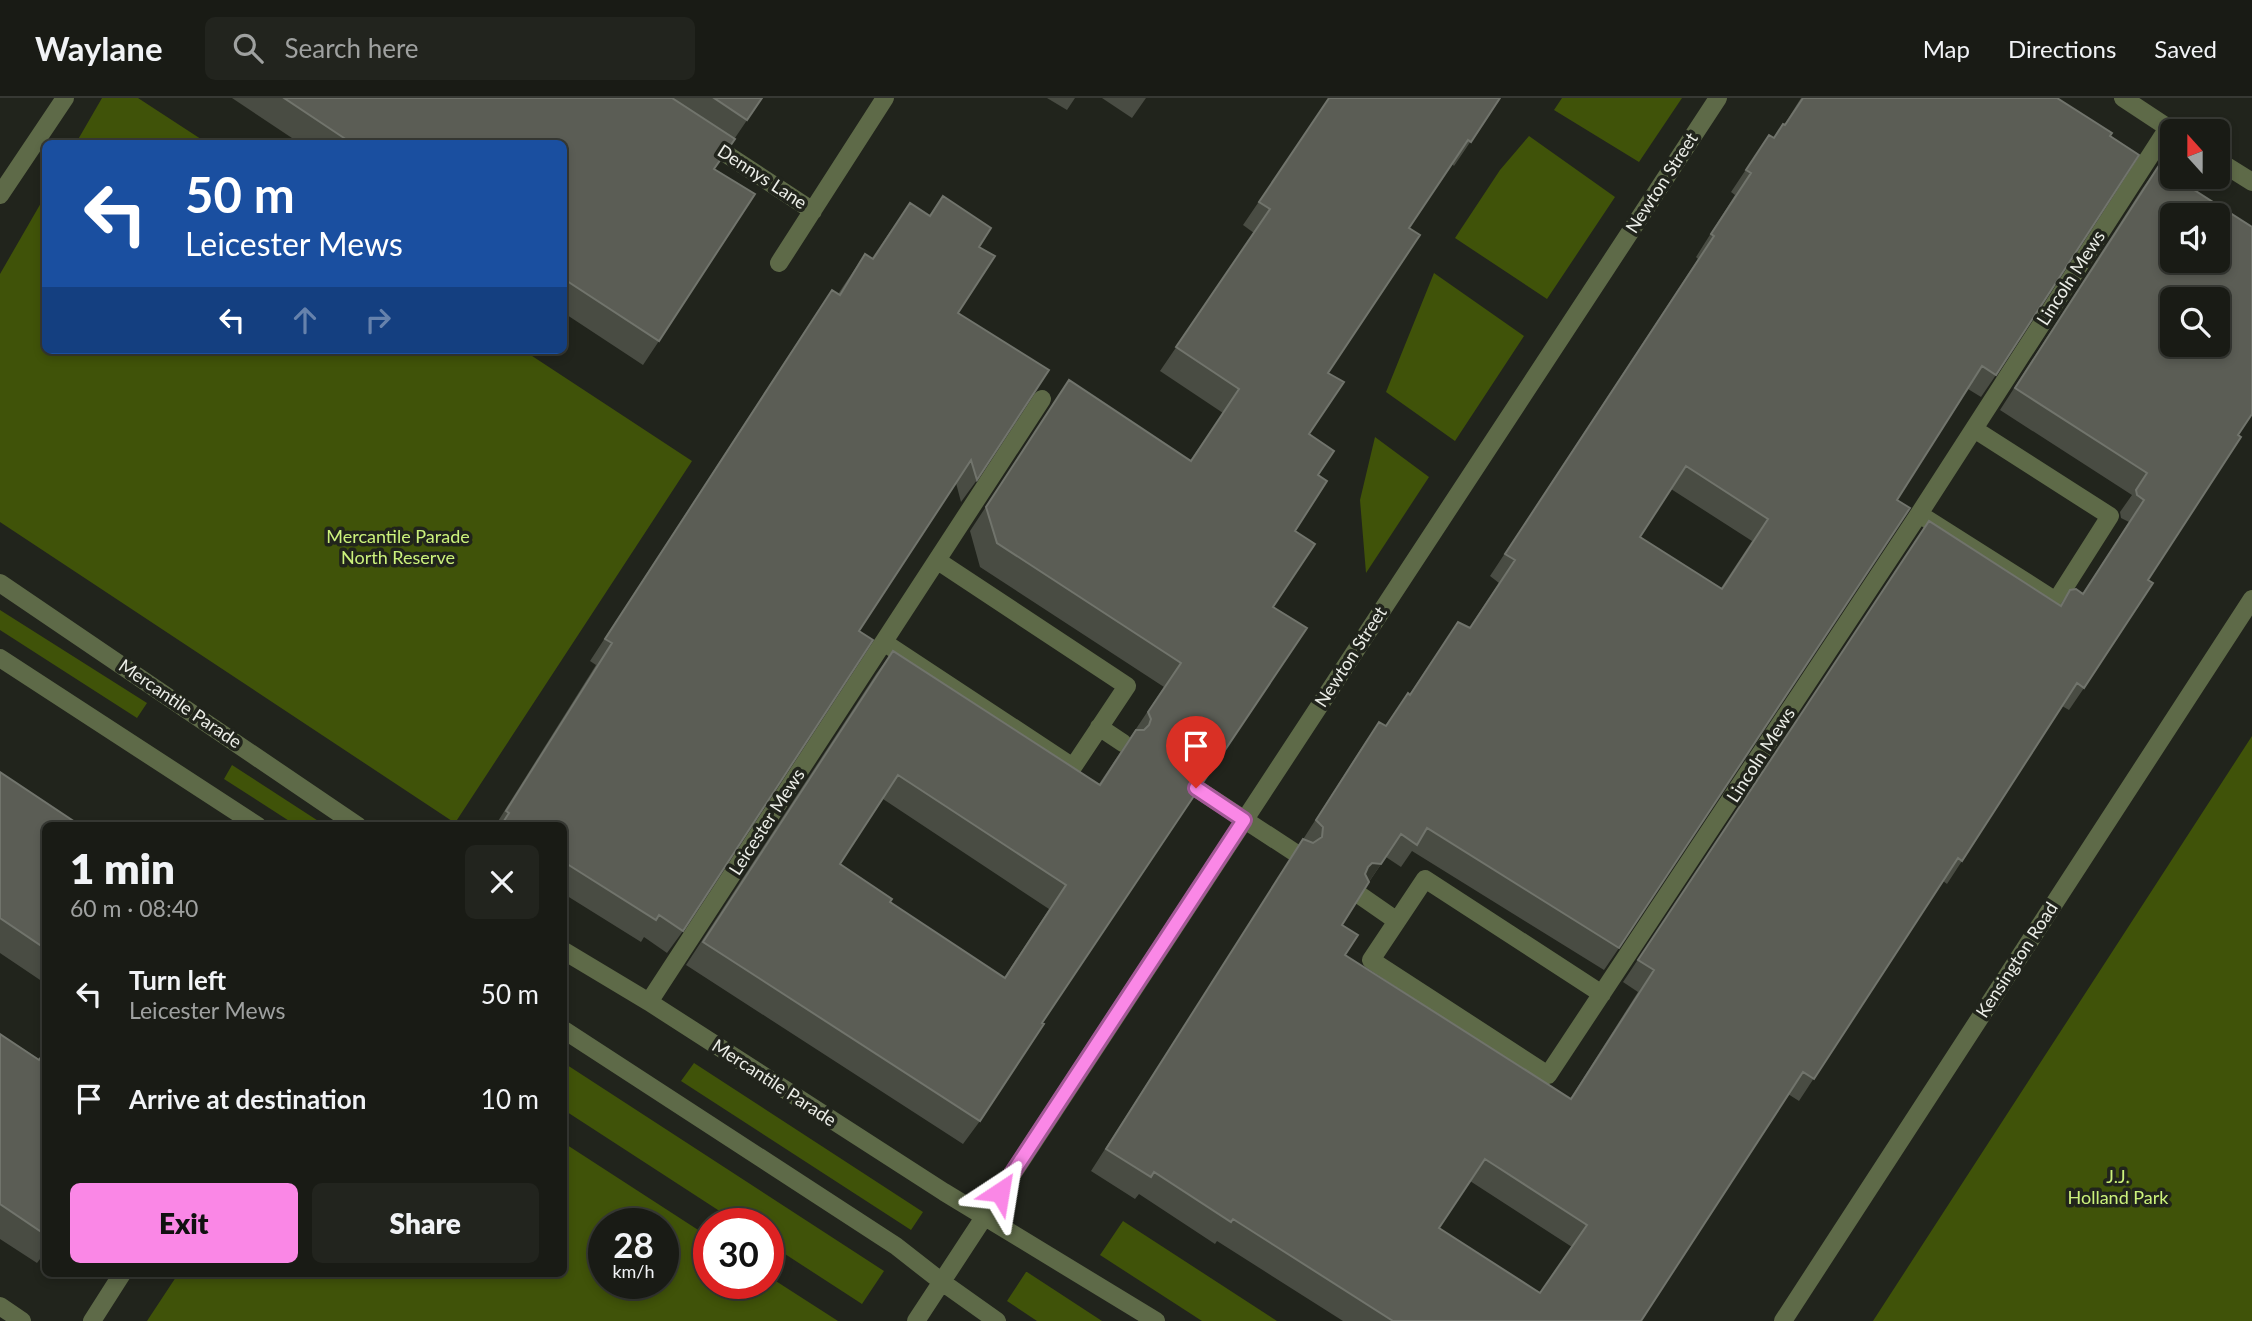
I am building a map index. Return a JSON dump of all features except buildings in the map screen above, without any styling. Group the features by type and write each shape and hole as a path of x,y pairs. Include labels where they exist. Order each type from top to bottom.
{"street":[{"path":"0,195 65,98"},
{"path":"779,263 886,98"},
{"name":"Newton Street","path":"985,1216 1718,98"},
{"path":"2123,98 2160,123"},
{"name":"Dennys Lane","path":"687,128 813,211"},
{"name":"Lincoln Mews","path":"1602,994 1425,878 1371,960 1548,1075 1602,994 1919,514 2160,147"},
{"path":"2230,168 2252,182"},
{"name":"Leicester Mews","path":"649,1002 1042,399"},
{"path":"1919,514 2056,601 2084,558 2110,516 1974,429"},
{"path":"885,643 1073,767 1127,686 938,561"},
{"name":"Mercantile Parade","path":"0,583 352,822"},
{"name":"Kensington Road","path":"1783,1321 2252,599"},
{"path":"0,658 252,822"},
{"path":"1099,727 1123,743"},
{"path":"1196,788 1297,855"},
{"path":"1361,896 1397,921"},
{"name":"Mercantile Parade","path":"567,953 649,1002 944,1192 1156,1321"},
{"path":"567,1032 896,1245 997,1321"},
{"path":"916,1321 985,1216"},
{"path":"92,1321 120,1277"},
{"path":"0,1306 22,1321"}],"green space":[{"path":"102,98 138,98 202,140 78,140"},
{"path":"1562,98 1682,98 1639,162 1554,110"},
{"path":"1529,136 1615,197 1547,299 1455,238 1500,170"},
{"name":"Mercantile Parade North Reserve","path":"42,201 42,354 529,354 692,461 453,822 0,522 0,274"},
{"path":"1434,273 1524,336 1455,441 1386,392"},
{"path":"1375,437 1429,477 1366,573 1360,500"},
{"path":"0,610 147,703 137,718 0,630"},
{"name":"J.J. Holland Park","path":"2252,736 2252,1321 1873,1321"},
{"path":"232,765 320,822 291,822 224,779"},
{"path":"694,1063 923,1212 911,1230 681,1081"},
{"path":"567,1065 884,1271 862,1304 784,1253 784,1208 715,1208 567,1112"},
{"path":"567,1145 664,1208 588,1208 588,1299 679,1299 679,1218 693,1227 693,1299 784,1299 784,1286 838,1321 147,1321 176,1277 567,1277"},
{"path":"1123,1221 1277,1321 1202,1321 1100,1255"},
{"path":"1026,1272 1102,1321 1037,1321 1007,1301"}],"route":[{"path":"1000,1192 1244,820 1196,788"}]}
